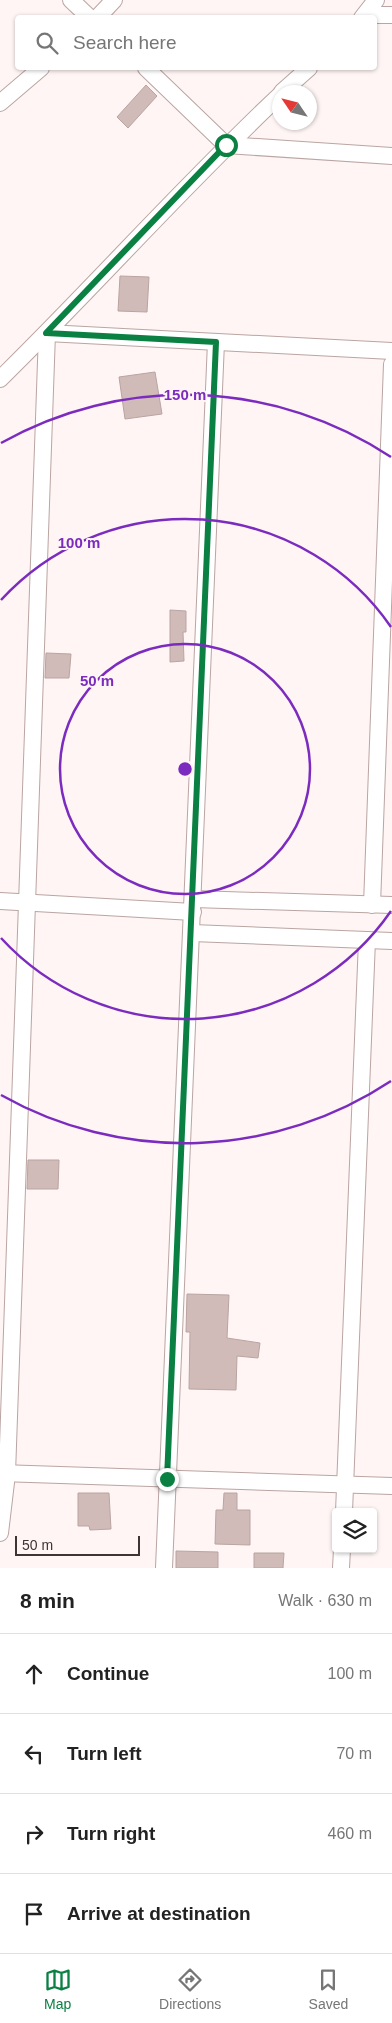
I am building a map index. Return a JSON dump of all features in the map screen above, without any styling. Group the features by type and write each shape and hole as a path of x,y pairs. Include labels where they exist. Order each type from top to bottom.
{"street":[{"path":"71,0 87,15"},
{"path":"100,15 114,0"},
{"path":"364,15 376,0"},
{"path":"377,16 392,15"},
{"path":"0,103 39,70"},
{"path":"148,70 226,145 392,156"},
{"path":"291,85 307,70"},
{"path":"0,379 226,145 272,102"},
{"path":"46,333 392,351"},
{"path":"0,1533 27,902 46,333"},
{"path":"164,1568 216,342"},
{"path":"372,905 392,364"},
{"path":"0,902 193,906 392,905"},
{"path":"192,933 392,940"},
{"path":"344,1508 367,940"},
{"path":"3,1474 392,1486"},
{"path":"341,1568 342,1553"}],"building":[{"path":"146,85 157,96 128,128 117,117"},
{"path":"120,276 149,277 147,312 118,311"},
{"path":"155,372 162,414 125,419 119,377"},
{"path":"170,610 186,611 186,632 183,632 184,661 170,662"},
{"path":"46,653 71,654 69,678 45,678"},
{"path":"28,1160 59,1160 58,1189 27,1189"},
{"path":"187,1294 229,1295 227,1338 260,1343 258,1358 237,1356 236,1390 189,1389 190,1332 186,1332"},
{"path":"78,1493 109,1493 111,1529 90,1530 89,1526 78,1526"},
{"path":"224,1493 237,1493 237,1510 250,1510 250,1545 215,1544 216,1510 223,1510"},
{"path":"176,1551 218,1552 218,1568 176,1568"},
{"path":"254,1553 284,1553 283,1568 254,1568"}],"route":[{"path":"167,1479 216,342 46,333 226,145"}]}
